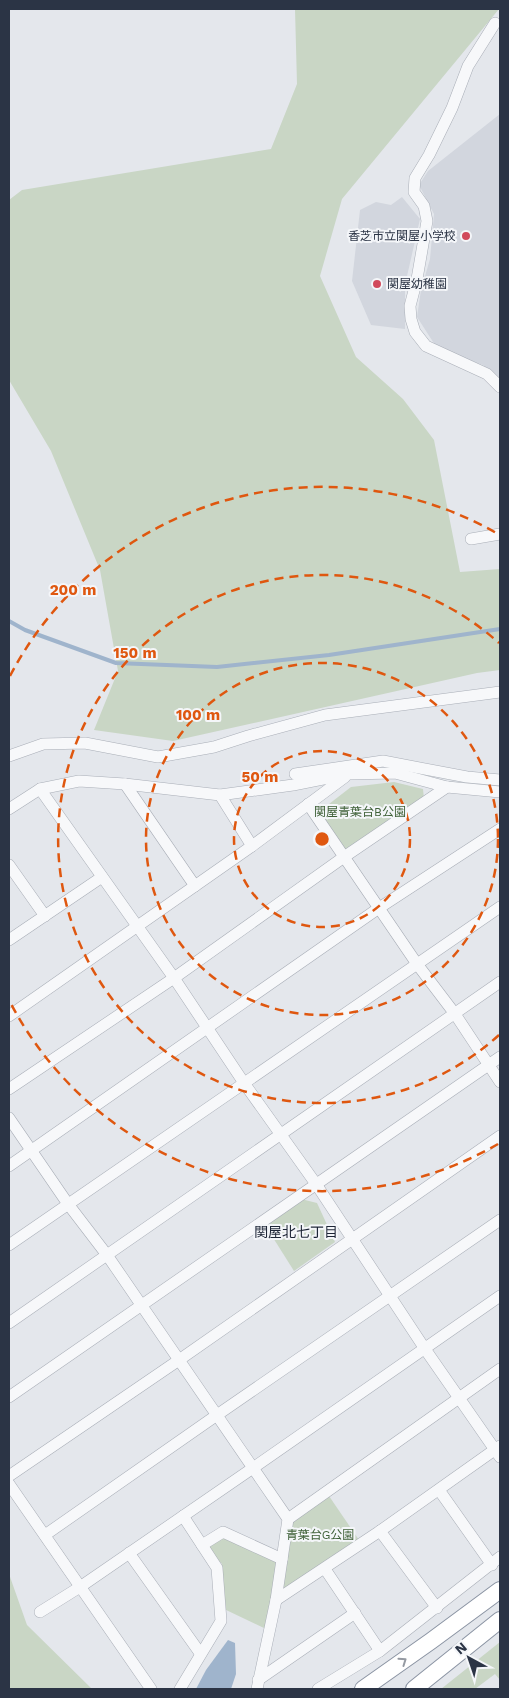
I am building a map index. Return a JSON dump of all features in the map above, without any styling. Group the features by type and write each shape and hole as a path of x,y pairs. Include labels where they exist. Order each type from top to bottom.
{"highway":[{"path":"363,1689 431,1642 500,1590"},
{"path":"414,1689 500,1620"}],"street":[{"path":"495,23 468,66 452,108 429,156 415,178 414,192 424,206 427,221 417,279 410,306 415,332 426,346 487,374 500,387"},
{"path":"472,538 500,534"},
{"path":"9,756 42,744 85,743 158,756 214,747 325,715 500,692"},
{"path":"295,774 384,761 500,780"},
{"path":"9,809 40,789 80,781 220,795 293,785 348,774 395,773 447,787 500,792"},
{"path":"9,1016 252,846 348,774"},
{"path":"125,784 195,886"},
{"path":"9,1089 174,978 447,787"},
{"path":"40,789 174,978 207,1029 316,1184 425,1349 498,1451 325,1569 276,1600"},
{"path":"220,795 252,846"},
{"path":"308,804 418,964 455,1014 500,1082"},
{"path":"9,1166 379,908 500,829"},
{"path":"9,865 45,916"},
{"path":"9,940 102,877"},
{"path":"9,1245 500,907"},
{"path":"9,1323 500,982"},
{"path":"9,1397 500,1057"},
{"path":"9,1118 68,1204 107,1255 288,1519 276,1600 258,1685"},
{"path":"9,1476 500,1136"},
{"path":"45,1535 500,1220"},
{"path":"40,1612 80,1587 500,1296"},
{"path":"288,1519 500,1369"},
{"path":"9,1484 151,1689"},
{"path":"318,1689 380,1651 496,1561 439,1490"},
{"path":"180,1689 221,1621 217,1568 183,1516"},
{"path":"380,1531 437,1608"},
{"path":"202,1545 223,1532 282,1559"},
{"path":"128,1554 200,1653"},
{"path":"325,1569 380,1651"},
{"path":"258,1685 355,1613"}],"shaded area":[{"name":"香芝市立関屋小学校","path":"500,114 500,379 483,365 437,348 417,317 421,290 430,259 434,214 419,185 428,171"},
{"path":"402,197 420,219 405,285 405,329 371,325 352,281 360,210 376,202 391,205"}],"green space":[{"path":"295,9 499,9 342,199 320,276 356,357 403,399 434,440 460,572 500,569 500,670 477,673 173,741 94,730 118,671 100,570 51,451 9,380 9,200 22,190 271,149 297,84"},
{"name":"関屋青葉台B公園","path":"394,782 423,789 424,799 345,853 318,815 320,811 351,787"},
{"path":"301,1199 317,1203 335,1242 294,1271 265,1225"},
{"name":"青葉台G公園","path":"329,1496 359,1540 280,1593 291,1523"},
{"path":"224,1536 279,1562 266,1629 224,1609 222,1564 207,1547"},
{"path":"9,1574 27,1625 92,1689 9,1689"},
{"path":"500,1642 500,1680 495,1674 475,1689 441,1689"}],"water":[{"path":"228,1640 235,1643 236,1674 231,1689 196,1689 206,1670"}],"waterway":[{"path":"9,621 25,630 116,663 217,667 329,655 500,629"}],"place":[{"name":"香芝市立関屋小学校","path":"466,236"},
{"name":"関屋幼稚園","path":"377,284"}],"district":[{"name":"関屋北七丁目","path":"296,1232"}]}
